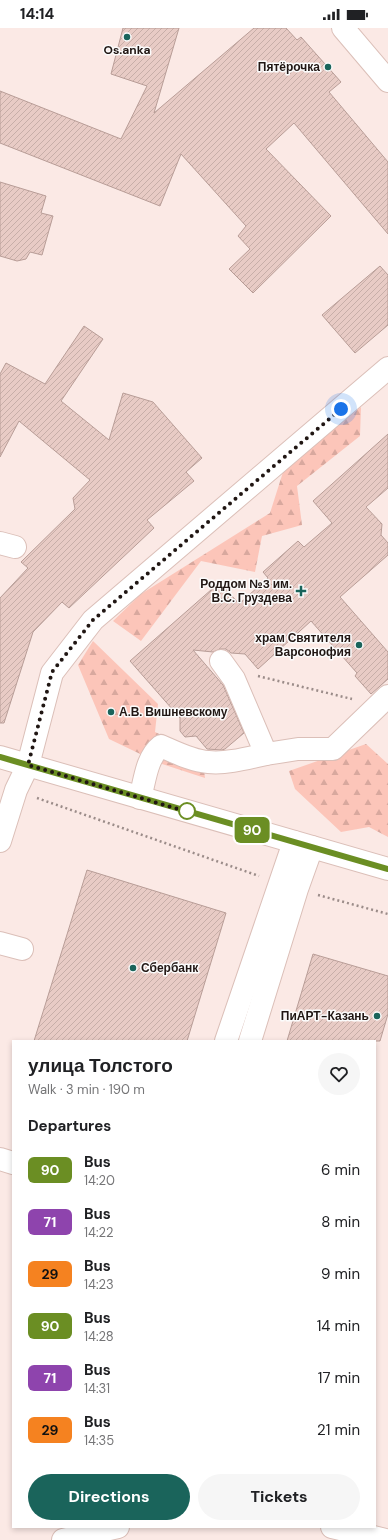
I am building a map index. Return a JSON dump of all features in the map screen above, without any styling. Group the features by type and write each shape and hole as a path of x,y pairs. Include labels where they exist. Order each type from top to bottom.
{"street":[{"path":"343,28 388,80"},
{"path":"0,841 16,790 28,765 52,672 93,620 388,368"},
{"path":"221,662 234,679 266,754"},
{"path":"140,798 150,761 155,751 161,746 190,758 208,762 230,761 298,749 333,749 383,701"},
{"path":"0,757 388,869"},
{"path":"226,1040 288,887 303,845"},
{"path":"250,1040 288,887"},
{"path":"0,944 22,949"},
{"path":"0,1159 12,1163"},
{"path":"63,1540 114,1528"},
{"path":"336,1528 386,1540"}],"path":[{"path":"234,679 259,676 383,701"},
{"path":"35,797 244,870 288,887 388,914"}],"green space":[{"path":"361,407 360,436 297,486 302,525 262,536 255,572 201,561 141,641 113,621 141,594 270,513 284,469"},
{"path":"93,641 158,704 155,732 202,754 205,778 159,763 109,739 78,665"},
{"path":"366,744 388,764 388,837 369,827 341,832 295,789 289,771"}],"building":[{"path":"123,28 179,28 154,113 254,28 286,28 297,40 301,37 341,82 329,92 388,162 388,234 294,123 266,149 331,216 253,293 229,269 250,249 238,236 246,226 181,154 160,206 0,143 0,91 121,139 147,86 111,74"},
{"path":"0,182 46,196 41,213 53,216 42,255 30,252 26,259 17,261 0,256"},
{"path":"380,266 388,275 388,325 355,353 322,315"},
{"path":"84,326 103,339 61,401 109,440 123,393 153,402 202,458 186,472 194,481 147,520 154,528 69,608 62,602 33,632 4,723 0,723 0,598 28,568 21,562 75,509 73,498 90,480 19,421 0,457 0,374 6,363 45,384"},
{"name":"Роддом №3 им. В.С. Груздева","path":"388,434 388,488 366,507 382,524 381,535 388,543 388,555 340,597 388,652 388,679 371,694 355,676 357,673 311,621 258,669 245,654 231,653 226,649 220,649 213,652 193,650 223,685 244,733 222,750 207,749 196,736 185,737 180,731 180,718 130,661 220,582 239,604 268,578 263,572 298,541 304,547 332,523 313,501"},
{"name":"Сбербанк","path":"87,870 226,913 187,1040 34,1040"},
{"path":"313,954 388,976 388,1014 380,1041 287,1040"}],"bus line":[{"name":"90","path":"0,757 388,869"}],"place":[{"name":"Os.anka","path":"127,37"},
{"name":"Пятёрочка","path":"328,67"},
{"name":"Роддом №3 им. В.С. Груздева","path":"301,591"},
{"name":"храм Святителя Варсонофия","path":"359,645"},
{"name":"А.В. Вишневскому","path":"111,712"},
{"name":"Сбербанк","path":"133,968"},
{"name":"ПиАРТ-Казань","path":"377,1016"}],"route":[{"path":"187,811 192,813 28,765 52,672 93,620 341,409"}]}
